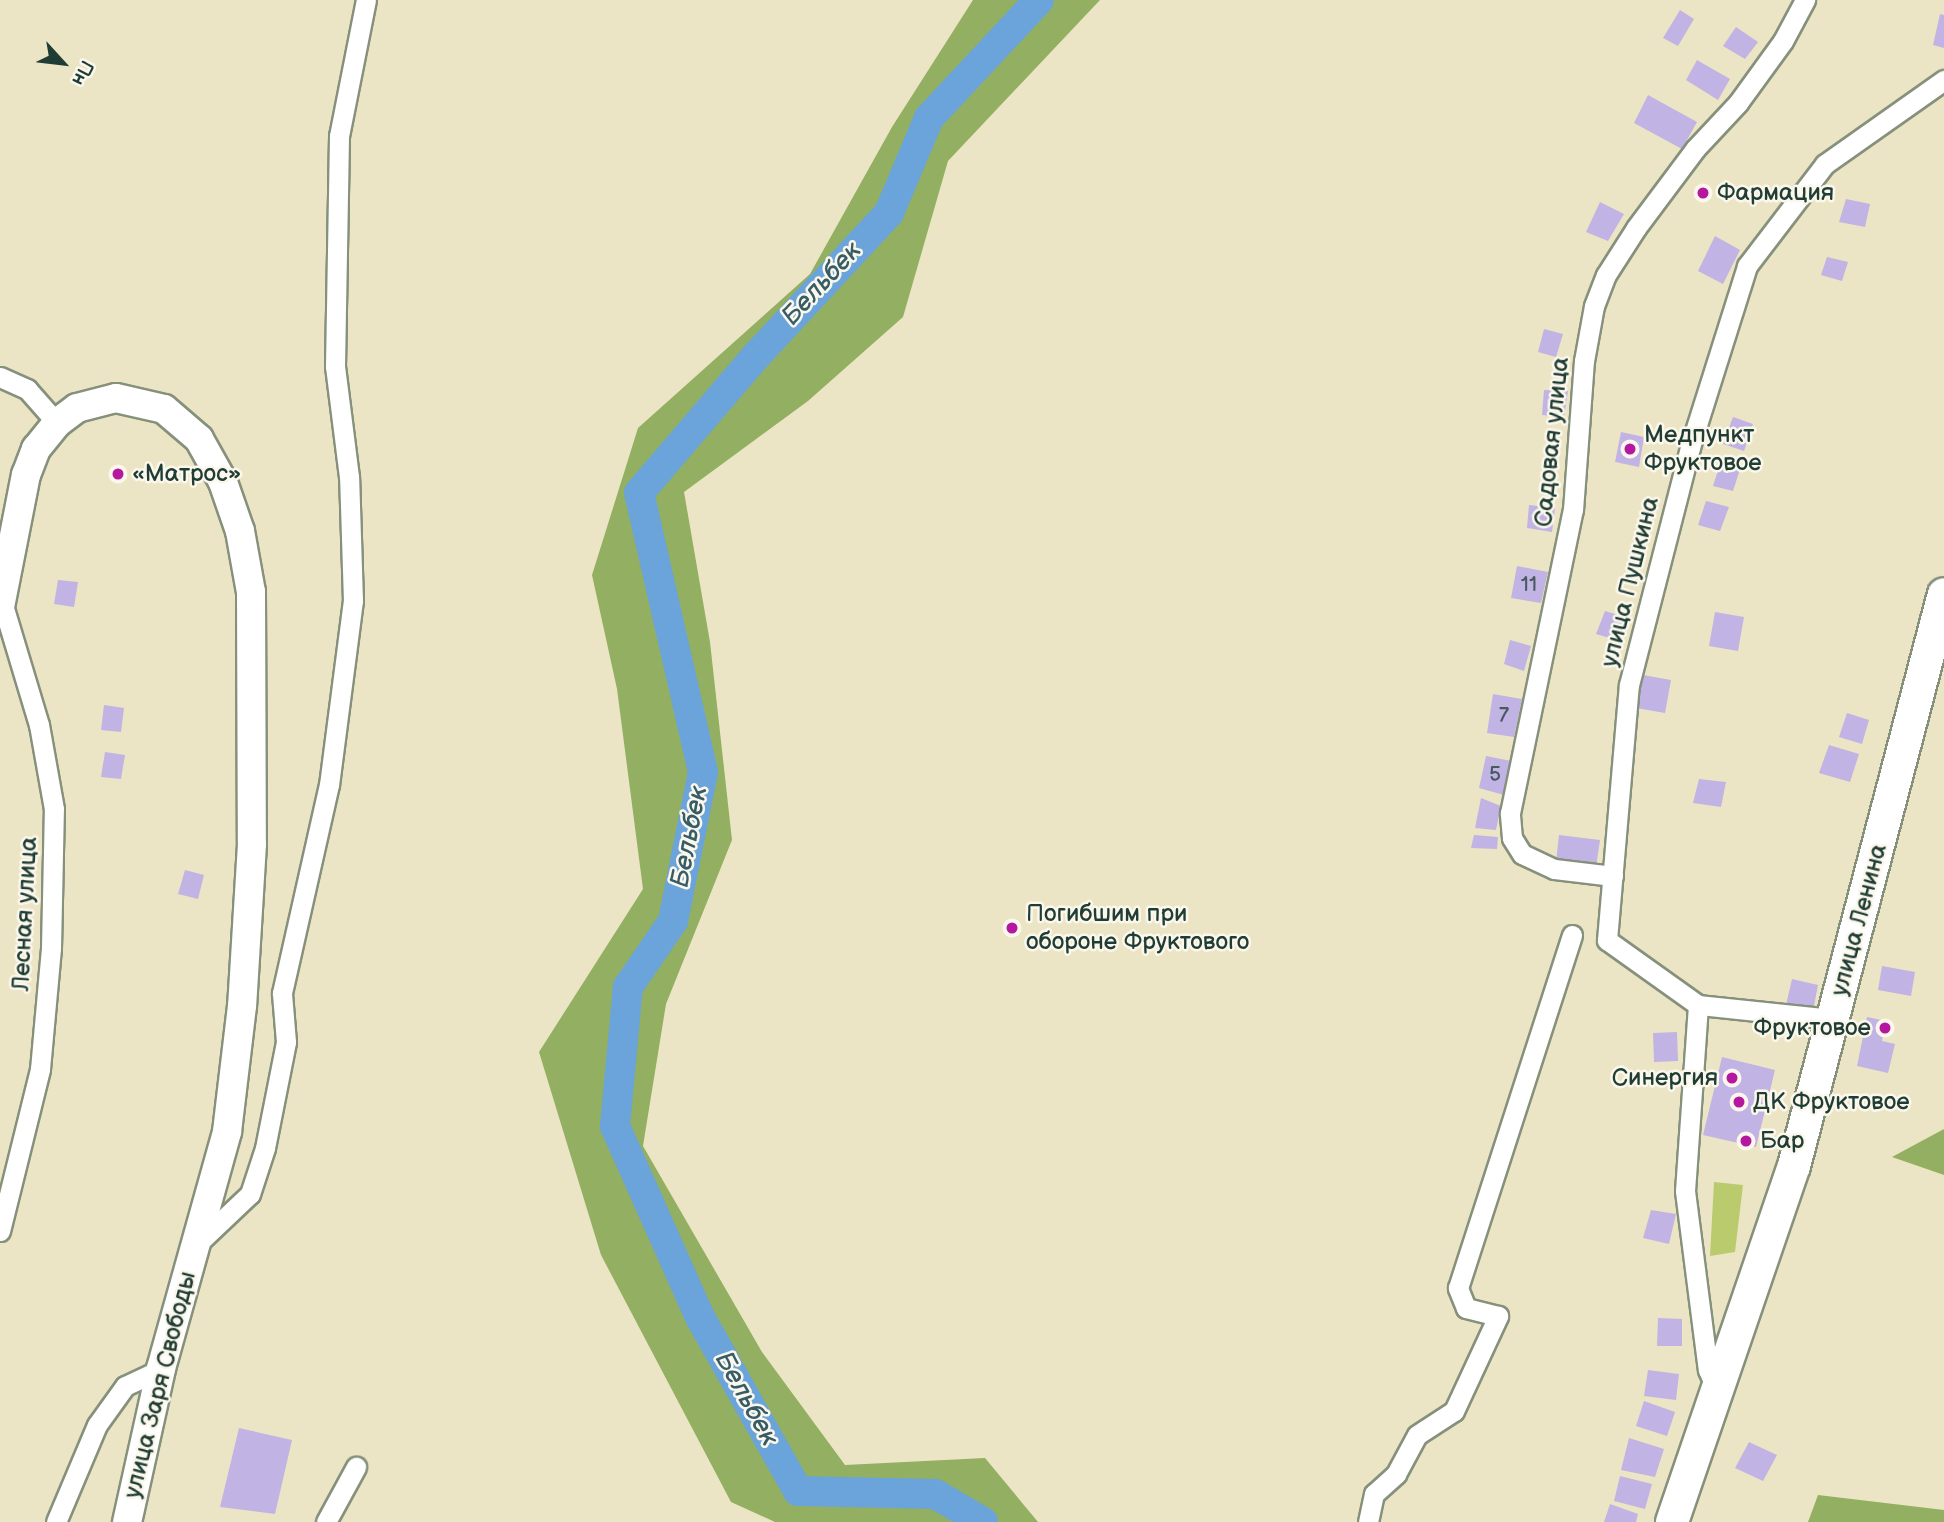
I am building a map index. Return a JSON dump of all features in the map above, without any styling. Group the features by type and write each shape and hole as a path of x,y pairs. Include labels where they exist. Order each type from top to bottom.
{"main road":[{"name":"улица Ленина","path":"1672,1522 1794,1166 1944,594"}],"street":[{"path":"193,1247 250,1195 265,1148 286,1042 282,993 329,785 353,601 349,477 335,366 337,162 366,0"},
{"name":"Садовая улица","path":"1614,876 1554,869 1522,854 1512,838 1510,813 1573,510 1584,360 1594,306 1606,275 1636,228 1695,149 1738,103 1783,41 1805,0"},
{"name":"улица Пушкина","path":"1698,1005 1607,940 1629,685 1690,447 1747,266 1825,164 1944,80"},
{"path":"0,377 27,389 57,422 36,449 26,475 1,604"},
{"name":"улица Заря Свободы","path":"57,422 77,408 116,398 143,402 181,421 199,439 223,482 249,575 252,844 242,1006 227,1132 161,1369 127,1522"},
{"name":"Лесная улица","path":"0,1231 40,1069 51,948 54,808 39,725 1,604"},
{"path":"1368,1522 1374,1494 1396,1474 1417,1435 1454,1411 1498,1316 1466,1308 1458,1288 1572,935"},
{"path":"1717,1390 1708,1370 1685,1191 1698,1005 1832,1019"},
{"path":"56,1522 97,1425 125,1386 161,1369"},
{"path":"326,1522 356,1466"}],"green space":[{"path":"973,0 1100,0 948,161 903,317 808,401 684,492 710,642 732,840 666,1004 643,1146 762,1352 845,1465 985,1458 1038,1522 775,1522 731,1502 601,1255 539,1052 643,889 617,689 592,575 638,428 810,274 892,127"},
{"path":"1944,1129 1944,1175 1892,1157"},
{"path":"1714,1182 1743,1185 1735,1252 1710,1256"},
{"path":"1818,1495 1944,1510 1944,1522 1808,1522"}],"building":[{"path":"1680,10 1694,19 1678,46 1663,38"},
{"path":"1940,14 1944,15 1944,48 1933,45"},
{"path":"1736,27 1758,42 1745,59 1723,46"},
{"path":"1697,60 1730,79 1718,100 1686,80"},
{"path":"1648,95 1697,122 1682,149 1634,123"},
{"path":"1846,199 1870,204 1865,227 1839,222"},
{"path":"1600,202 1624,214 1608,241 1586,232"},
{"path":"1715,236 1740,250 1723,284 1698,271"},
{"path":"1827,257 1848,262 1842,281 1821,275"},
{"path":"1544,329 1563,334 1556,357 1538,352"},
{"path":"1544,390 1568,391 1564,417 1542,415"},
{"path":"1733,417 1753,424 1744,451 1723,444"},
{"name":"Медпункт Фруктовое","path":"1621,432 1644,437 1639,467 1615,462"},
{"path":"1721,461 1741,466 1733,491 1713,486"},
{"path":"1706,501 1729,507 1720,531 1698,525"},
{"path":"1529,505 1555,508 1552,532 1527,528"},
{"path":"1517,566 1548,572 1541,603 1511,598"},
{"path":"58,580 78,582 74,607 54,604"},
{"path":"1605,611 1628,618 1620,641 1596,634"},
{"path":"1715,612 1744,617 1738,651 1709,646"},
{"path":"1510,640 1531,646 1524,671 1504,664"},
{"path":"1643,675 1671,680 1665,713 1636,708"},
{"path":"1493,694 1522,699 1514,737 1487,733"},
{"path":"104,705 124,708 121,732 101,730"},
{"path":"1847,713 1869,720 1862,744 1839,737"},
{"path":"1829,745 1859,754 1850,782 1819,773"},
{"path":"105,752 125,755 121,779 101,777"},
{"path":"1486,756 1511,761 1504,795 1479,788"},
{"path":"1699,779 1726,782 1721,807 1693,803"},
{"path":"1481,798 1501,806 1496,830 1475,828"},
{"path":"1474,835 1498,837 1497,849 1471,848"},
{"path":"1559,835 1600,840 1596,867 1556,862"},
{"path":"185,870 204,875 198,899 178,894"},
{"path":"1882,966 1915,972 1911,996 1878,990"},
{"path":"1792,979 1818,985 1813,1011 1786,1005"},
{"path":"1867,1017 1886,1021 1882,1041 1895,1044 1888,1073 1857,1066"},
{"path":"1677,1032 1678,1061 1654,1062 1653,1033"},
{"name":"ДК Фруктовое","path":"1722,1057 1775,1070 1756,1147 1703,1135"},
{"path":"1651,1210 1676,1214 1669,1244 1643,1238"},
{"path":"1658,1318 1682,1319 1682,1346 1657,1346"},
{"path":"1648,1370 1679,1374 1676,1400 1644,1396"},
{"path":"1644,1401 1675,1412 1667,1436 1636,1426"},
{"path":"239,1428 292,1440 275,1514 220,1507"},
{"path":"1629,1438 1664,1449 1655,1477 1621,1470"},
{"path":"1749,1442 1777,1455 1763,1481 1735,1468"},
{"path":"1620,1476 1652,1484 1645,1509 1614,1501"},
{"path":"1610,1504 1638,1514 1636,1522 1604,1522"}],"waterway":[{"name":"Бельбек","path":"983,1522 935,1494 798,1491 699,1315 615,1126 628,987 673,921 703,772 639,493 757,355 889,213 929,118 1039,0"}],"place":[{"name":"Фармация","path":"1703,193"},
{"name":"Медпункт Фруктовое","path":"1630,449"},
{"name":"«Матрос»","path":"118,474"},
{"name":"Погибшим при обороне Фруктового","path":"1012,928"},
{"name":"Фруктовое","path":"1885,1028"},
{"name":"Синергия","path":"1732,1078"},
{"name":"ДК Фруктовое","path":"1739,1102"},
{"name":"Бар","path":"1746,1141"}]}
